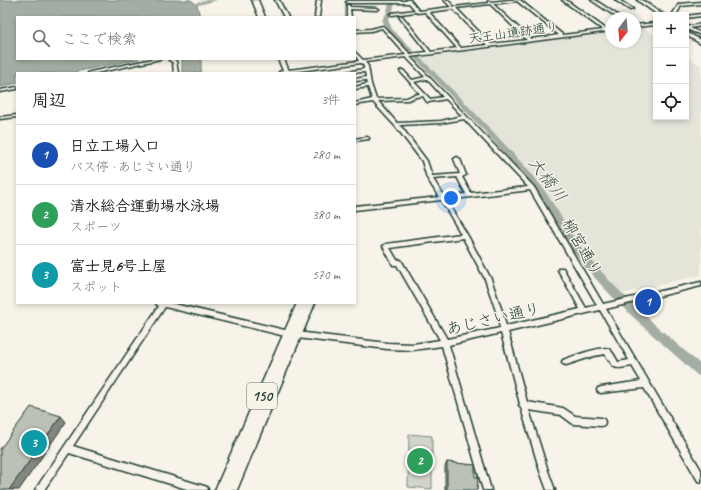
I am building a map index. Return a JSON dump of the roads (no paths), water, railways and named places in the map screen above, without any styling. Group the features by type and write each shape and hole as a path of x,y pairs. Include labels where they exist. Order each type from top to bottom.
{"highway":[{"path":"254,0 259,16"},
{"path":"254,0 262,16"},
{"path":"277,60 284,72"},
{"path":"281,60 284,72"},
{"name":"150","path":"231,490 293,334 302,304"},
{"name":"150","path":"221,490 293,334 309,304"}],"main road":[{"path":"640,0 657,12"},
{"path":"689,35 701,42"}],"street":[{"path":"277,0 285,16"},
{"path":"317,16 319,0"},
{"path":"446,0 490,45"},
{"path":"486,0 530,40"},
{"path":"392,14 518,0 562,36"},
{"path":"564,0 605,30"},
{"path":"593,0 611,12"},
{"path":"617,0 631,9"},
{"path":"349,16 348,1 371,3 408,1 417,11"},
{"path":"677,12 680,5 701,3"},
{"path":"348,8 377,9"},
{"path":"426,11 460,49"},
{"path":"689,17 701,15"},
{"path":"401,18 430,53"},
{"path":"641,25 653,24"},
{"path":"689,27 701,25"},
{"name":"柳宮通り","path":"356,31 371,30 383,27 427,78 532,188 701,478"},
{"path":"689,29 701,34"},
{"name":"天王山遺跡通り","path":"409,56 605,30"},
{"path":"356,55 364,62 374,100 396,124 424,161 430,178 441,199 465,236 488,279 495,298 524,405 551,490"},
{"path":"284,72 409,56"},
{"path":"95,72 154,60"},
{"path":"172,60 175,62 176,72"},
{"path":"353,72 367,70"},
{"path":"402,71 429,101 446,98"},
{"path":"356,80 368,78"},
{"path":"411,81 427,78"},
{"path":"356,88 369,85"},
{"path":"0,91 16,88"},
{"path":"356,104 374,100 408,99 415,96 424,95"},
{"path":"0,118 16,116"},
{"path":"396,124 441,122 465,117"},
{"path":"356,140 367,138"},
{"path":"430,178 463,176 457,159"},
{"path":"459,176 469,195"},
{"path":"356,208 532,188"},
{"path":"465,236 386,246 395,263 399,262 439,331 444,343 487,490"},
{"path":"561,270 584,311"},
{"name":"あじさい通り","path":"166,304 293,334 387,346 413,347 444,343 504,330 701,284"},
{"path":"39,490 161,304"},
{"path":"566,362 589,354 607,351 616,365 634,363"},
{"path":"601,390 646,384"},
{"path":"524,405 563,412 573,420 601,422"},
{"path":"67,448 204,490"}],"waterway":[{"name":"大橋川","path":"195,4 215,0"},
{"name":"大橋川","path":"393,0 389,14 385,20 390,30 480,123 532,180 545,197 580,253 607,285 701,372"},
{"path":"646,0 663,12"},
{"path":"689,25 701,29"}],"place":[{"name":"日立工場入口","path":"648,302"},
{"name":"富士見6号上屋","path":"34,443"},
{"name":"清水総合運動場水泳場","path":"420,461"}]}
